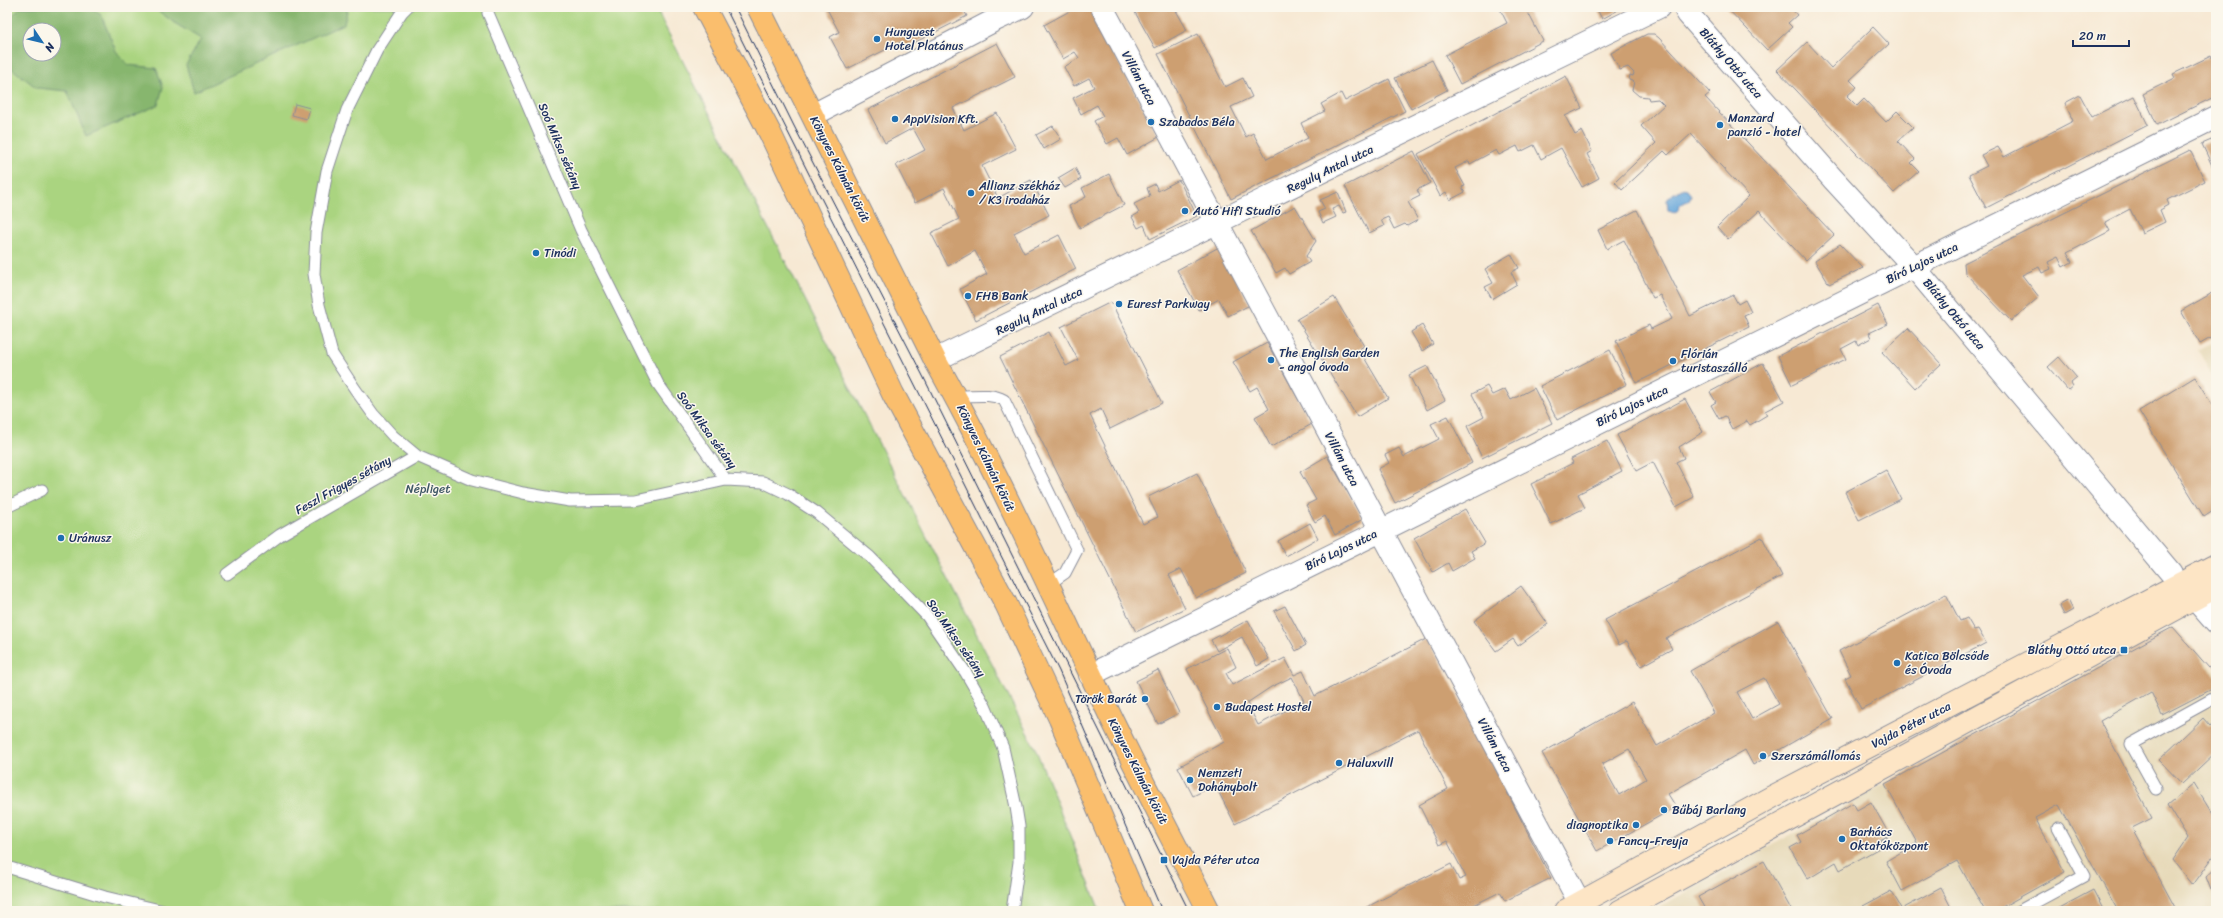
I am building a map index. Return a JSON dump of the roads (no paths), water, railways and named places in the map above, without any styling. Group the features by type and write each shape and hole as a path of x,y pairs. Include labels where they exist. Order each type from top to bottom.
{"main road":[{"path":"704,7 770,133 893,394 1006,604 1060,719 1141,911"},
{"name":"Könyves Kálmán körút","path":"758,7 935,360 956,396 1049,584 1090,674 1209,911"}],"street":[{"path":"813,115 994,20 1023,7"},
{"name":"Villám utca","path":"1102,7 1380,531 1576,908"},
{"name":"Reguly Antal utca","path":"935,360 1217,224 1659,7"},
{"name":"Bláthy Ottó utca","path":"1684,7 1688,14 1833,179 1914,267 2182,585 2216,623"},
{"name":"Bíró Lajos utca","path":"1090,674 2216,117"},
{"name":"Vajda Péter utca","path":"1620,911 2216,565"},
{"name":"Vajda Péter utca","path":"1576,908 1772,797 2182,585 2216,587"}],"lane":[{"path":"407,7 402,12 377,50 347,110 327,171 316,233 314,274 319,305 332,354 373,414 393,436 417,456 472,480 523,493 570,500 636,500 726,480"},
{"name":"Soó Miksa sétány","path":"488,12 581,230 658,384 726,480 763,482 788,494 816,513 870,557 927,616 966,673 985,706 1003,748 1016,807 1019,826 1018,862 1012,911"},
{"path":"956,396 973,397 994,394 1004,400 1077,550 1065,573 1049,584"},
{"name":"Feszl Frigyes sétány","path":"227,574 280,535 417,456"},
{"path":"7,507 42,490"},
{"path":"2156,789 2131,744 2216,698"},
{"path":"2019,911 2084,876 2058,828"},
{"path":"7,867 105,898 164,911"}],"water":[{"path":"1682,189 1687,190 1691,195 1689,200 1680,205 1679,210 1674,212 1668,210 1667,200 1671,195"}],"tram line":[{"path":"725,7 1059,671 1162,911"},
{"path":"735,7 794,126 923,376 1189,911"}],"place":[{"name":"Hunguest Hotel Platánus","path":"877,39"},
{"name":"AppVision Kft.","path":"895,119"},
{"name":"Szabados Béla","path":"1151,122"},
{"name":"Manzard panzió - hotel","path":"1720,125"},
{"name":"Allianz székház / K3 irodaház","path":"971,193"},
{"name":"Autó Hifi Studió","path":"1185,211"},
{"name":"Tinódi","path":"536,253"},
{"name":"FHB Bank","path":"968,296"},
{"name":"Eurest Parkway","path":"1119,304"},
{"name":"The English Garden - angol óvoda","path":"1271,360"},
{"name":"Flórián turistaszálló","path":"1673,361"},
{"name":"Uránusz","path":"61,538"},
{"name":"Bláthy Ottó utca","path":"2124,650"},
{"name":"Katica Bölcsőde és Óvoda","path":"1897,663"},
{"name":"Török Barát","path":"1145,699"},
{"name":"Budapest Hostel","path":"1217,707"},
{"name":"Szerszámállomás","path":"1763,756"},
{"name":"Haluxvill","path":"1339,763"},
{"name":"Nemzeti Dohánybolt","path":"1190,780"},
{"name":"Bűbáj Barlang","path":"1664,810"},
{"name":"diagnoptika","path":"1636,825"},
{"name":"Barhács Oktatóközpont","path":"1842,839"},
{"name":"Fancy-Freyja","path":"1610,841"},
{"name":"Vajda Péter utca","path":"1164,860"}],"park label":[{"name":"Népliget","path":"428,489"}]}
